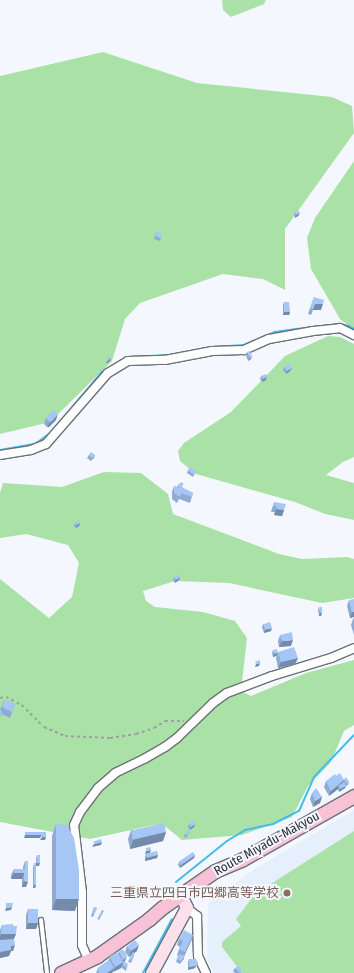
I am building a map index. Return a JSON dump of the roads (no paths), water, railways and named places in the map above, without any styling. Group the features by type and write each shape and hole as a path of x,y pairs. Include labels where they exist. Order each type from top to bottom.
{"main road":[{"name":"Route Miyadu-Makyou","path":"61,973 89,961 215,871 243,859 354,796"},
{"path":"152,973 187,908 181,895"}],"street":[{"path":"0,455 31,450 46,444 108,374 128,362 165,360 212,352 244,350 269,339 313,331 340,328 354,335"},
{"path":"89,961 82,945 82,892 75,821 93,794 104,781 115,773 165,747 212,703 227,693 272,676 332,658 354,648"},
{"path":"187,908 197,916 198,956 206,973"}],"lane":[{"path":"41,920 47,973"}],"waterway":[{"path":"214,347 244,345 275,332 296,329 339,324 349,326 354,329"},
{"path":"192,351 209,348"},
{"path":"129,357 170,355"},
{"path":"59,423 102,372 125,359"},
{"path":"0,450 35,444 49,434"},
{"path":"176,882 227,841 245,830 273,824 299,811 314,777 354,735"},
{"path":"143,973 172,919"}],"place":[{"name":"三重県立四日市四郷高等学校","path":"287,893"}]}
